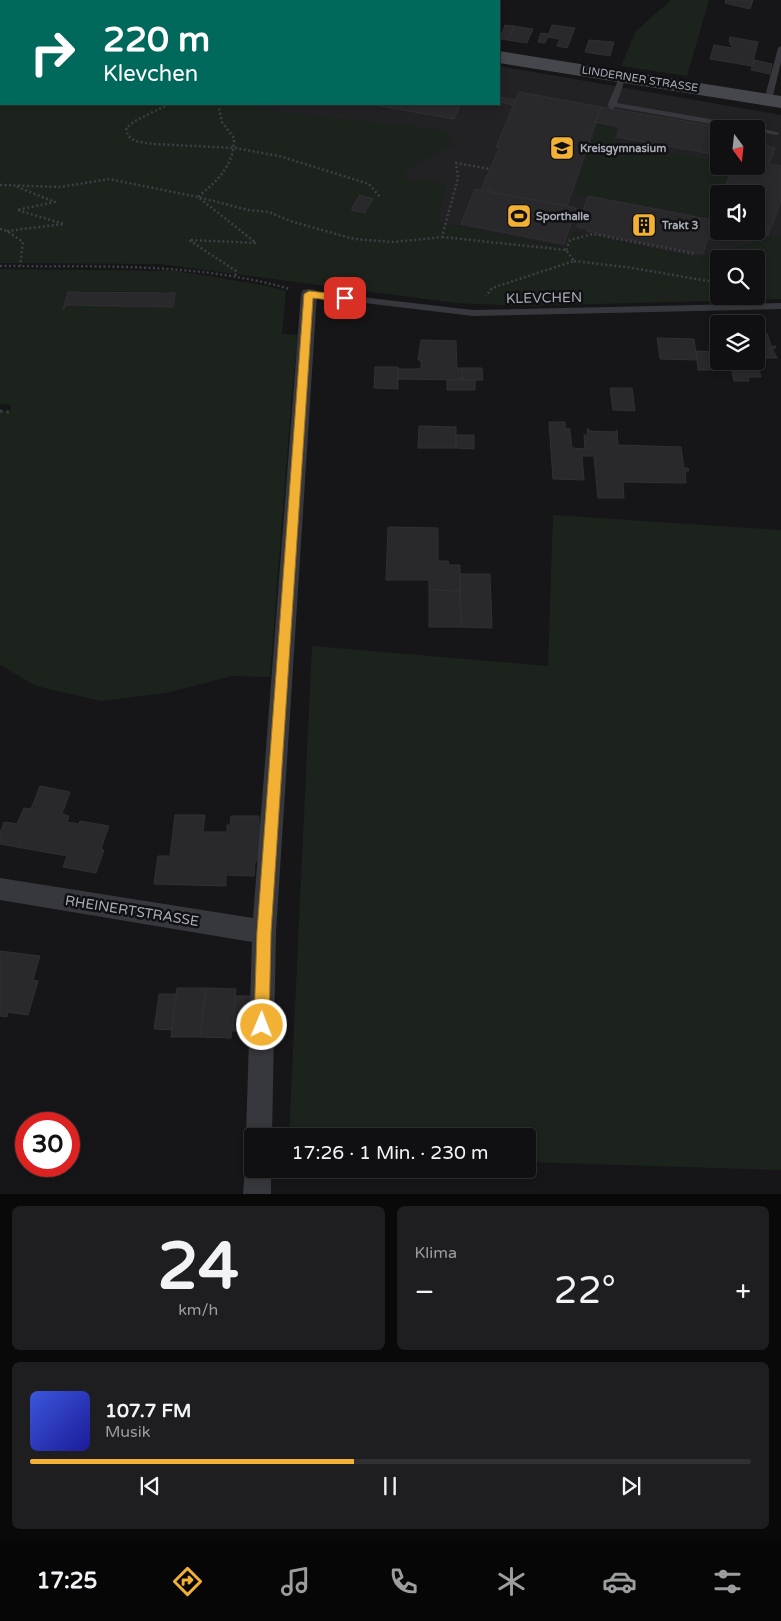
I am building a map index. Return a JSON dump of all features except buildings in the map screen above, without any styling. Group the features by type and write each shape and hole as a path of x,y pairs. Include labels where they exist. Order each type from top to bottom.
{"main road":[{"name":"LINDERNER STRASSE","path":"500,57 774,101"}],"street":[{"path":"259,1128 264,932 309,294"},
{"name":"RHEINERTSTRASSE","path":"0,889 264,932"},
{"path":"257,1194 258,1178"}],"lane":[{"path":"774,101 781,48"},
{"path":"623,76 612,106 710,122"},
{"path":"765,131 776,133"},
{"name":"KLEVCHEN","path":"309,294 473,313 781,306"}],"path":[{"path":"168,105 135,121 126,128 128,136 135,141 153,144 235,148 279,156 369,184 380,197"},
{"path":"198,197 227,169 234,157 234,138 224,127 217,115 218,105"},
{"path":"442,237 458,178 456,163 490,169"},
{"path":"0,185 60,187 109,179 198,197 248,210 269,212 290,221 354,238 394,242 442,237 566,250"},
{"path":"7,231 64,224 17,210 55,202 14,185"},
{"path":"198,197 256,244 189,240 236,271 235,278"},
{"path":"0,229 7,231 24,242 20,266"},
{"path":"566,250 570,240 593,234 696,254"},
{"path":"566,250 574,262"},
{"path":"473,313 492,288 574,262 633,268 710,281"},
{"path":"0,266 159,267 200,271 262,281 309,294"},
{"path":"0,411 10,412"}],"shaded area":[{"path":"671,0 709,0 687,76 621,66 636,31"},
{"name":"Kreisgymnasium","path":"500,66 781,115 781,236 728,250 710,250 710,255 698,258 573,232 568,248 438,222 248,108 252,105 500,105"},
{"path":"0,105 252,105 249,108 446,130 453,145 405,170 408,181 424,178 446,184 438,222 567,248 573,232 698,258 710,255 710,301 521,306 456,303 160,264 0,263"},
{"path":"598,124 616,127 613,142 710,160 710,175 729,175 725,185 710,185 710,218 707,225 693,222 695,214 574,194"},
{"path":"781,236 781,299 765,299 765,250 728,250"},
{"path":"0,269 177,271 262,285 286,291 282,334 298,335 270,677 232,676 166,693 101,701 36,686 0,665 0,410 10,412 11,405 0,404","holes":["81,291 168,292 167,301 71,306 73,293"]},
{"path":"553,515 781,530 781,1170 536,1162 536,1128 289,1128 312,646 548,666"}],"place":[{"name":"Kreisgymnasium","path":"562,148"},
{"name":"Sporthalle","path":"519,216"},
{"name":"Trakt 3","path":"644,225"}],"route":[{"path":"262,1025 264,932 309,294 345,298"}]}
